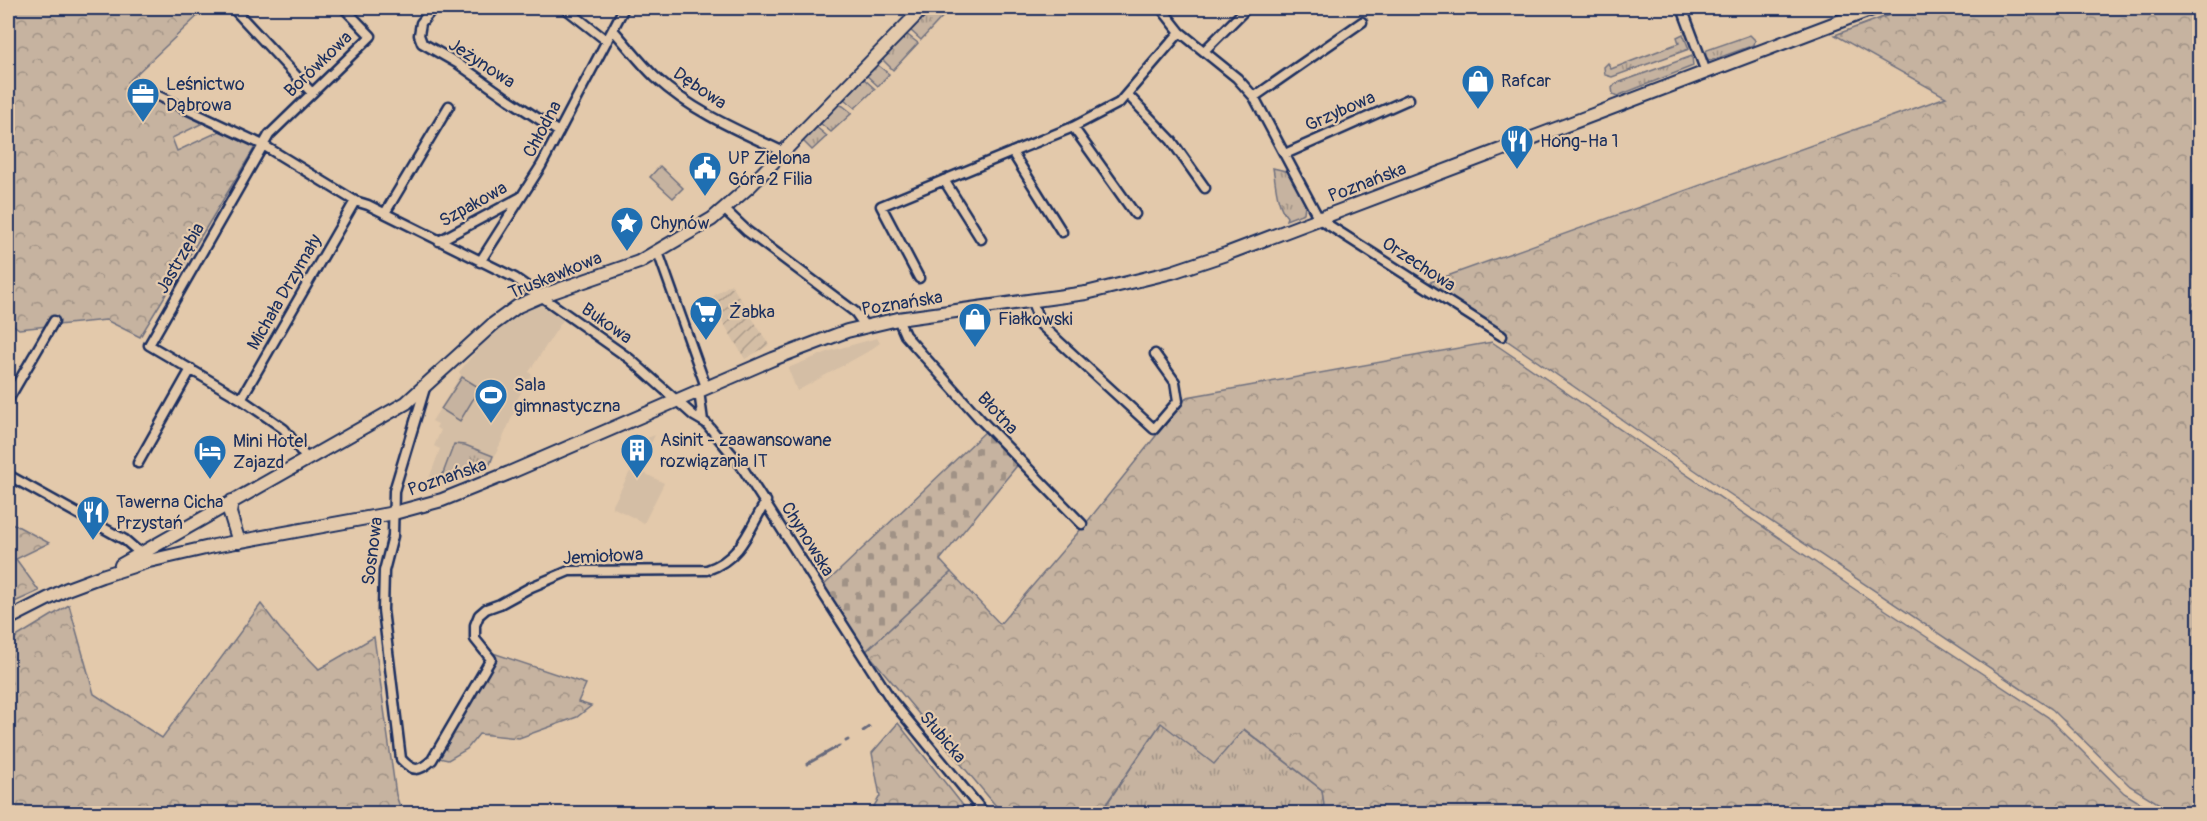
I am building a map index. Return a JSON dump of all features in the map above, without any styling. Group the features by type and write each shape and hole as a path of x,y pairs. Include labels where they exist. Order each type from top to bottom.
{"street":[{"path":"233,8 312,93"},
{"name":"Borówkowa","path":"263,146 269,135 371,36 344,8"},
{"name":"Jeżynowa","path":"433,8 421,23 419,35 422,43 457,63 560,132"},
{"path":"565,8 607,41"},
{"name":"Chłodna","path":"480,262 560,132 624,8"},
{"name":"Truskawkowa","path":"102,576 406,403 504,315 518,306 631,265 658,252 725,210 923,8"},
{"path":"1161,8 1180,32 1237,78 1254,98 1319,219"},
{"path":"1204,51 1247,8"},
{"path":"1682,8 1706,72"},
{"name":"Poznańska","path":"8,619 45,599 102,576 168,556 394,513 442,500 807,345 865,326 898,319 1032,302 1126,285 1172,272 1319,219 1875,8"},
{"path":"1254,98 1362,22"},
{"name":"Dębowa","path":"613,30 656,78 706,115 784,152"},
{"path":"919,278 881,206 1073,127 1119,103 1180,32"},
{"name":"Bukowa","path":"135,85 263,146 355,201 385,213 515,278 630,359 677,400"},
{"path":"1128,95 1171,140 1206,188"},
{"name":"Grzybowa","path":"1285,154 1408,99"},
{"path":"385,213 449,106"},
{"path":"1073,127 1135,214"},
{"name":"Jastrzębia","path":"263,146 149,345 241,399 284,429 307,459"},
{"path":"1012,152 1062,232"},
{"path":"944,180 981,239"},
{"name":"Szpakowa","path":"439,241 523,195"},
{"name":"Michała Drzymały","path":"241,399 355,201"},
{"path":"725,210 747,231 855,312 865,326"},
{"name":"Orzechowa","path":"1319,219 1502,336"},
{"path":"658,252 703,389 702,421"},
{"path":"1032,302 1041,325 1154,429 1178,401 1175,382 1155,354"},
{"name":"Błotna","path":"898,319 905,335 980,419 1082,524"},
{"path":"8,400 54,321"},
{"path":"138,463 191,369"},
{"name":"Sosnowa","path":"401,759 383,610 384,572 393,536 394,491 425,387"},
{"name":"Chynowska","path":"677,400 702,421 740,464 766,501 879,680"},
{"path":"8,476 125,540 141,554"},
{"path":"232,501 230,513 239,542"},
{"name":"Jemiołowa","path":"401,759 408,767 416,770 424,768 432,760 491,658 475,639 475,625 479,615 486,609 552,576 569,571 707,570 719,566 740,548 766,501"},
{"name":"Słubicka","path":"879,680 901,712 985,813"}],"shaded area":[{"path":"731,284 769,345 745,359 709,299"},
{"path":"536,304 540,304 563,320 529,372 532,375 514,404 517,406 489,469 445,487 439,484 427,484 440,449 434,446 441,430 436,428 438,424 432,421 461,375 459,372 481,345 513,318"},
{"path":"877,338 880,343 867,352 797,391 788,368 830,351"},
{"name":"Asinit - zaawansowane rozwiązania IT","path":"655,435 638,470 664,483 644,523 612,507 647,438"}],"green space":[{"path":"8,8 206,8 128,82 209,120 172,138 177,151 220,131 255,147 140,337 106,320 19,329 8,321"},
{"path":"930,8 937,8 945,14 921,40 909,29"},
{"path":"1908,8 2199,8 2199,813 2174,813 2130,786 2053,710 1718,486 1425,284 1946,97 1835,35"},
{"path":"905,33 918,43 893,70 881,58"},
{"path":"1683,34 1689,49 1612,77 1605,75 1604,67 1608,63 1611,69 1679,43 1677,37"},
{"path":"1750,35 1755,40 1754,45 1710,61 1704,55 1707,50"},
{"path":"1692,56 1693,66 1617,96 1613,94 1612,88 1615,84"},
{"path":"875,63 889,74 878,86 865,74"},
{"path":"860,79 864,79 875,89 855,108 844,99"},
{"path":"837,104 852,113 831,132 820,123"},
{"path":"815,126 827,136 812,150 803,138"},
{"path":"660,166 683,188 673,198 650,177"},
{"path":"1273,168 1290,172 1305,204 1304,213 1286,220 1287,217 1279,200"},
{"path":"1492,342 1869,599 2048,717 2124,793 2157,813 1317,813 1324,805 1322,790 1244,729 1214,764 1161,723 1100,813 1002,813 866,651 951,572 1000,624 1087,522 1187,397"},
{"path":"462,377 480,388 460,421 441,409"},
{"path":"987,430 1020,462 940,560 951,572 866,651 822,587"},
{"path":"454,444 465,445 493,456 490,464 443,484 442,476"},
{"path":"8,521 49,543 16,559 39,591 8,605"},
{"path":"261,604 280,629 319,669 374,637 396,795 402,813 8,813 8,642 69,605 94,694 162,738"},
{"path":"493,653 586,684 578,702 591,706 577,717 519,738 479,734 467,749 448,760 434,757"},
{"path":"898,723 969,813 870,813 880,796 872,753"},
{"path":"1161,723 1243,729 1322,790 1324,805 1317,814 1100,814"}],"waterway":[{"path":"863,731 869,727"},
{"path":"807,764 839,746"}],"place":[{"name":"Rafcar","path":"1478,110"},
{"name":"Leśnictwo Dąbrowa","path":"143,123"},
{"name":"Hong-Ha 1","path":"1517,170"},
{"name":"UP Zielona Góra 2 Filia","path":"705,197"},
{"name":"Chynów","path":"627,252"},
{"name":"Żabka","path":"706,341"},
{"name":"Fiałkowski","path":"975,348"},
{"name":"Sala gimnastyczna","path":"491,424"},
{"name":"Asinit - zaawansowane rozwiązania IT","path":"637,479"},
{"name":"Mini Hotel Zajazd","path":"210,480"},
{"name":"Tawerna Cicha Przystań","path":"93,541"}]}
